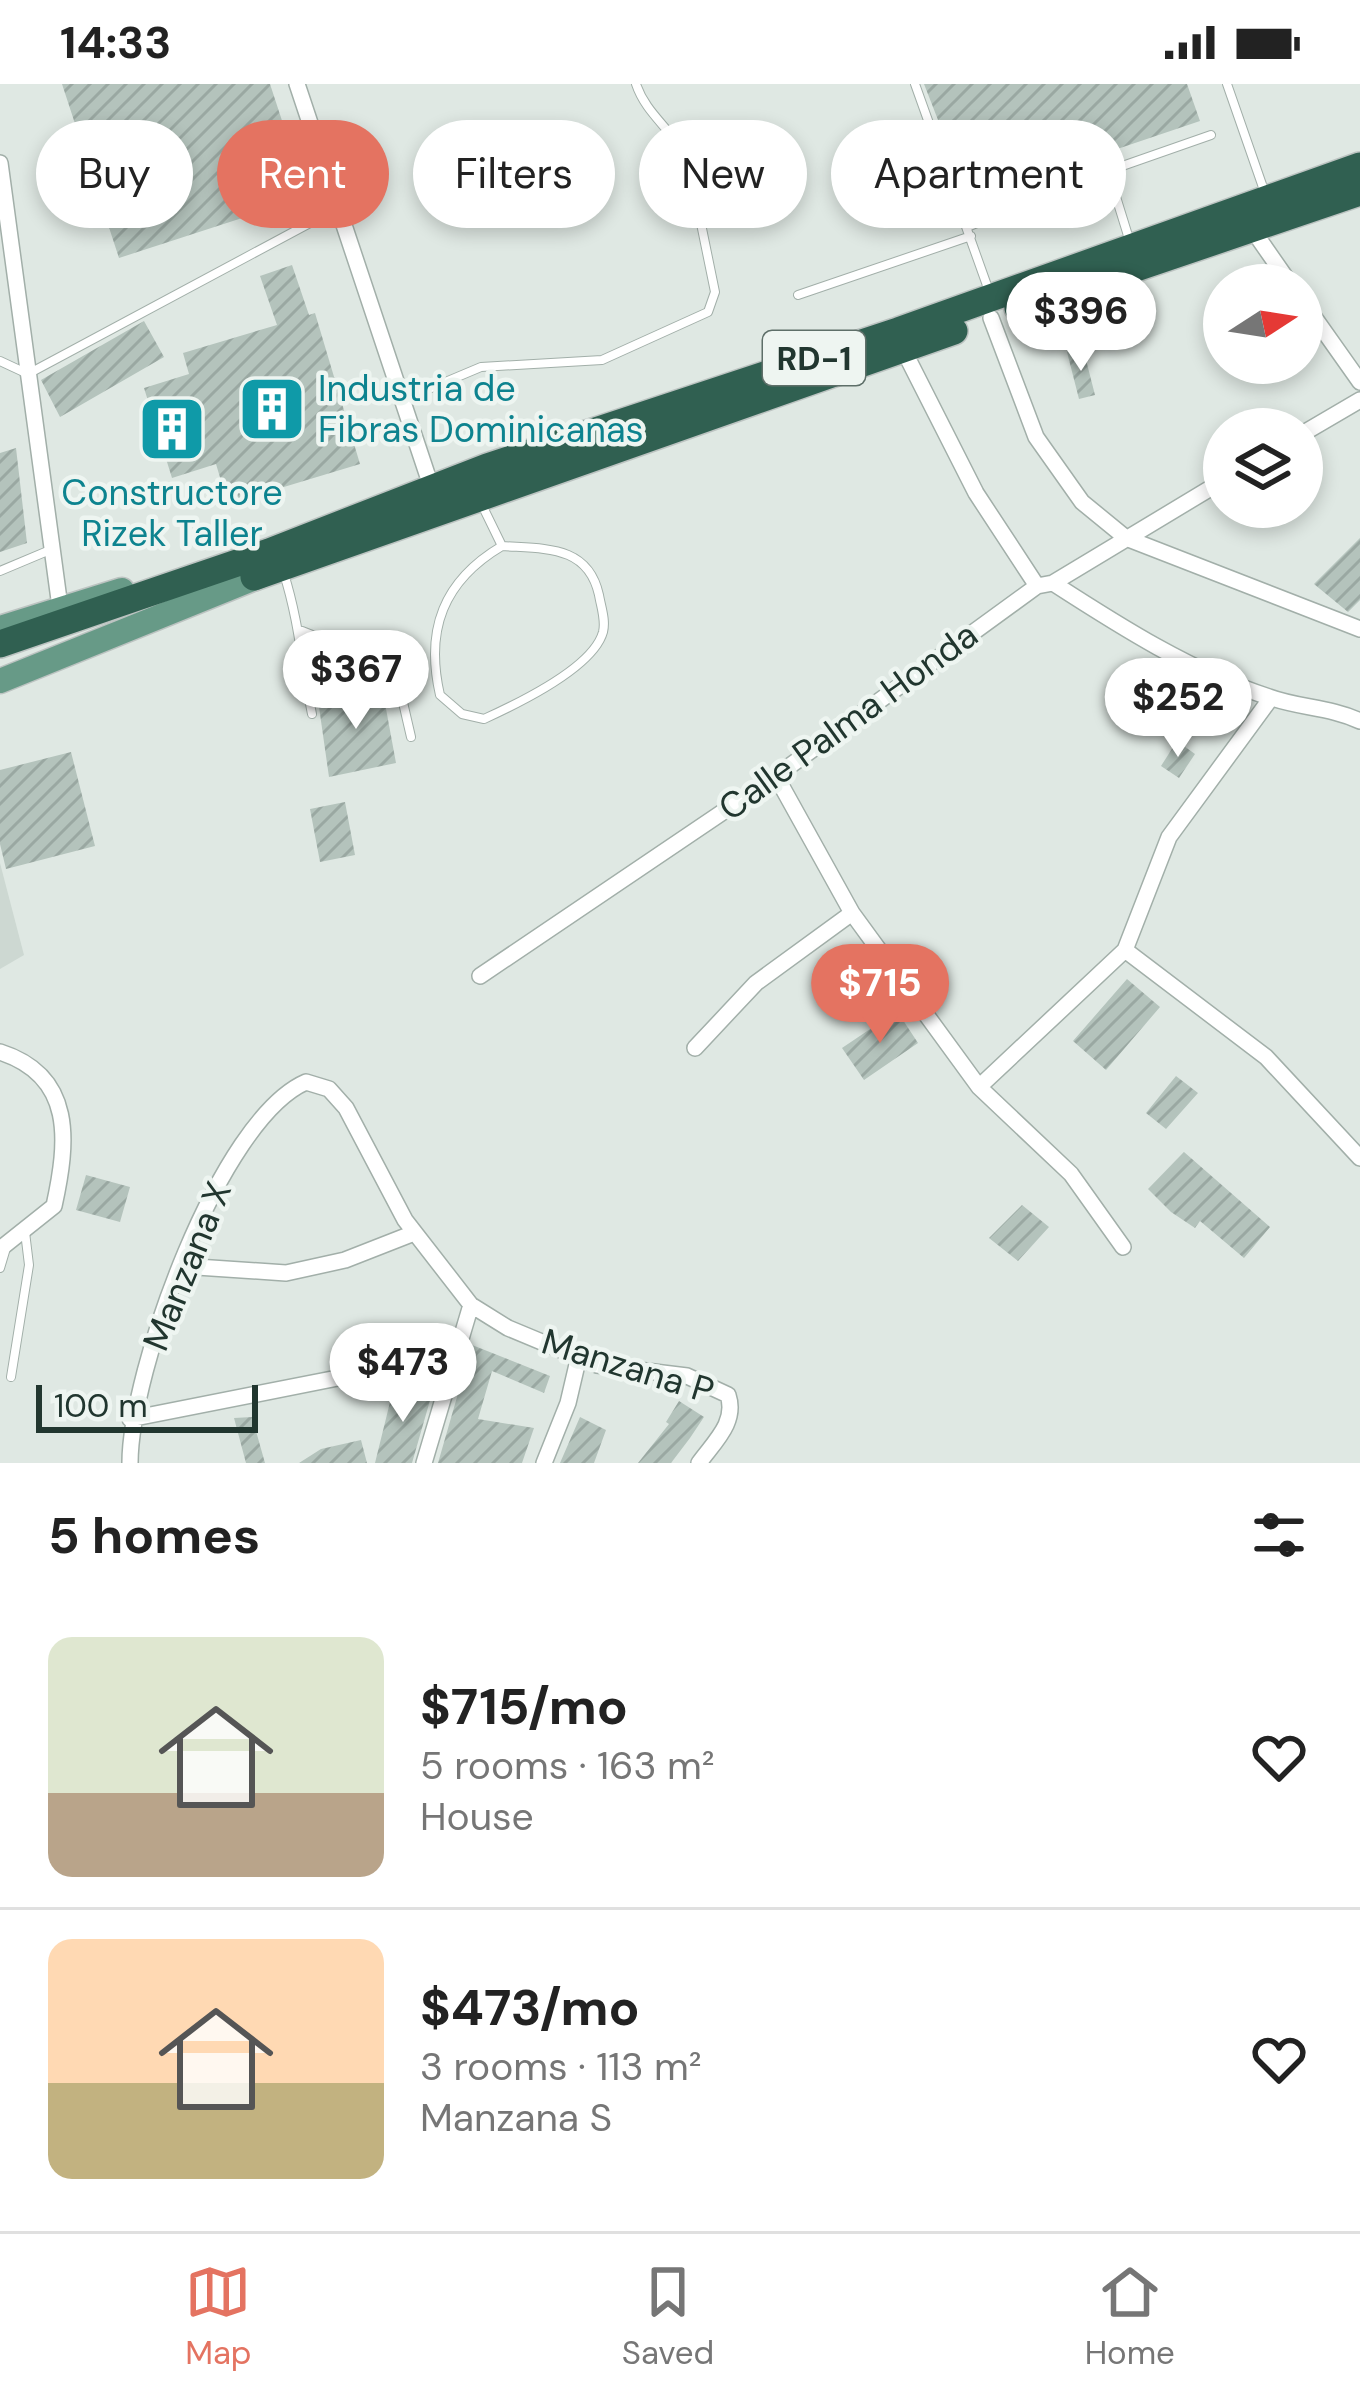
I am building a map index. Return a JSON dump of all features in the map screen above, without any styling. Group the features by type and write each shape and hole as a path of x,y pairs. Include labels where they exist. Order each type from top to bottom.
{"highway":[{"name":"RD-1","path":"0,644 479,498 903,349 1132,249 1360,166"},
{"name":"RD-1","path":"0,663 276,563 432,489 1360,192"}],"main road":[{"path":"0,628 60,607 276,563"},
{"path":"0,681 276,563"}],"street":[{"path":"297,84 309,120"},
{"path":"0,163 60,607"},
{"path":"346,228 432,489"},
{"path":"1252,230 1276,264"},
{"path":"991,308 1036,437 1082,502 1126,538 1360,629"},
{"path":"1323,330 1360,382"},
{"path":"903,349 976,493 1045,585 1139,639 1271,698 1335,710 1360,721"},
{"path":"1323,422 1360,400"},
{"name":"Calle Palma Honda","path":"479,976 776,776 1045,585 1203,492"},
{"path":"979,1087 1125,950 1168,837 1271,698"},
{"path":"776,776 852,913 979,1087 1071,1174 1124,1246"},
{"path":"695,1048 756,983 852,913"},
{"path":"1125,950 1266,1057 1360,1158"},
{"path":"0,1052 40,1072 58,1094 64,1123 54,1206 3,1247"},
{"name":"Manzana P","path":"290,1089 306,1082 329,1089 338,1098 414,1233 471,1305 508,1328 597,1365 687,1376 728,1395 734,1410 729,1422 699,1463"},
{"name":"Manzana X","path":"130,1463 130,1420 182,1266 224,1172 290,1089"},
{"path":"182,1266 286,1273 344,1260 414,1233"},
{"path":"424,1463 471,1305"},
{"path":"544,1463 568,1402 579,1356"},
{"path":"130,1420 373,1370 449,1380"}],"lane":[{"path":"405,398 482,367 602,360 708,312 715,292 689,165 682,146 643,105 635,84"},
{"path":"915,84 969,231 991,308"},
{"path":"1227,84 1268,200"},
{"path":"1126,165 1211,134"},
{"path":"0,361 28,374 300,228"},
{"path":"798,295 976,228"},
{"path":"1126,228 1132,249"},
{"path":"479,498 502,546"},
{"path":"502,546 578,556 594,573 604,622 592,652 550,684 484,719 462,714 440,695 433,642 452,588 502,546"},
{"path":"0,571 51,549"},
{"path":"276,563 302,631 302,667 312,714"},
{"path":"302,631 335,644 380,637 389,642 411,737"},
{"path":"11,1378 29,1264 25,1232"},
{"path":"0,1268 3,1247"}],"shaded area":[{"path":"0,863 24,955 0,969"}],"building":[{"path":"62,84 270,84 282,120 217,120 217,226 119,258 109,228 193,228 193,120 74,120"},
{"path":"924,84 1187,84 1200,121 1126,146 1126,120 938,120"},
{"name":"Industria de Fibras Dominicanas","path":"292,265 309,315 315,313 360,464 228,504 216,464 172,478 144,388 189,374 183,353 277,325 260,276"},
{"path":"144,321 164,357 60,417 41,380"},
{"path":"1083,348 1095,395 1079,399 1067,352"},
{"path":"16,448 27,543 0,552 0,453"},
{"path":"1360,538 1360,600 1348,612 1314,584"},
{"path":"382,687 396,763 329,777 318,700"},
{"path":"1177,741 1195,754 1179,778 1161,766"},
{"path":"71,752 95,846 6,869 0,844 0,770"},
{"path":"345,802 355,855 320,862 310,809"},
{"path":"1127,979 1160,1007 1106,1070 1073,1041"},
{"path":"897,1011 918,1043 864,1080 842,1048"},
{"path":"1176,1076 1198,1093 1166,1129 1146,1113"},
{"path":"1184,1152 1270,1227 1244,1258 1200,1221 1195,1228 1171,1212 1148,1189"},
{"path":"86,1175 130,1187 120,1222 76,1210"},
{"path":"1022,1205 1049,1227 1018,1261 989,1238"},
{"path":"472,1345 550,1376 544,1393 492,1371 478,1419 534,1428 522,1463 438,1463"},
{"path":"394,1386 433,1390 412,1463 375,1463"},
{"path":"679,1401 704,1417 671,1463 638,1463 669,1424"},
{"path":"252,1417 265,1463 246,1463 234,1418"},
{"path":"580,1417 606,1430 594,1463 560,1463"},
{"path":"361,1440 367,1463 299,1463 321,1449"}],"place":[{"name":"Industria de Fibras Dominicanas","path":"272,409"},
{"name":"Constructore Rizek Taller","path":"172,429"}]}
